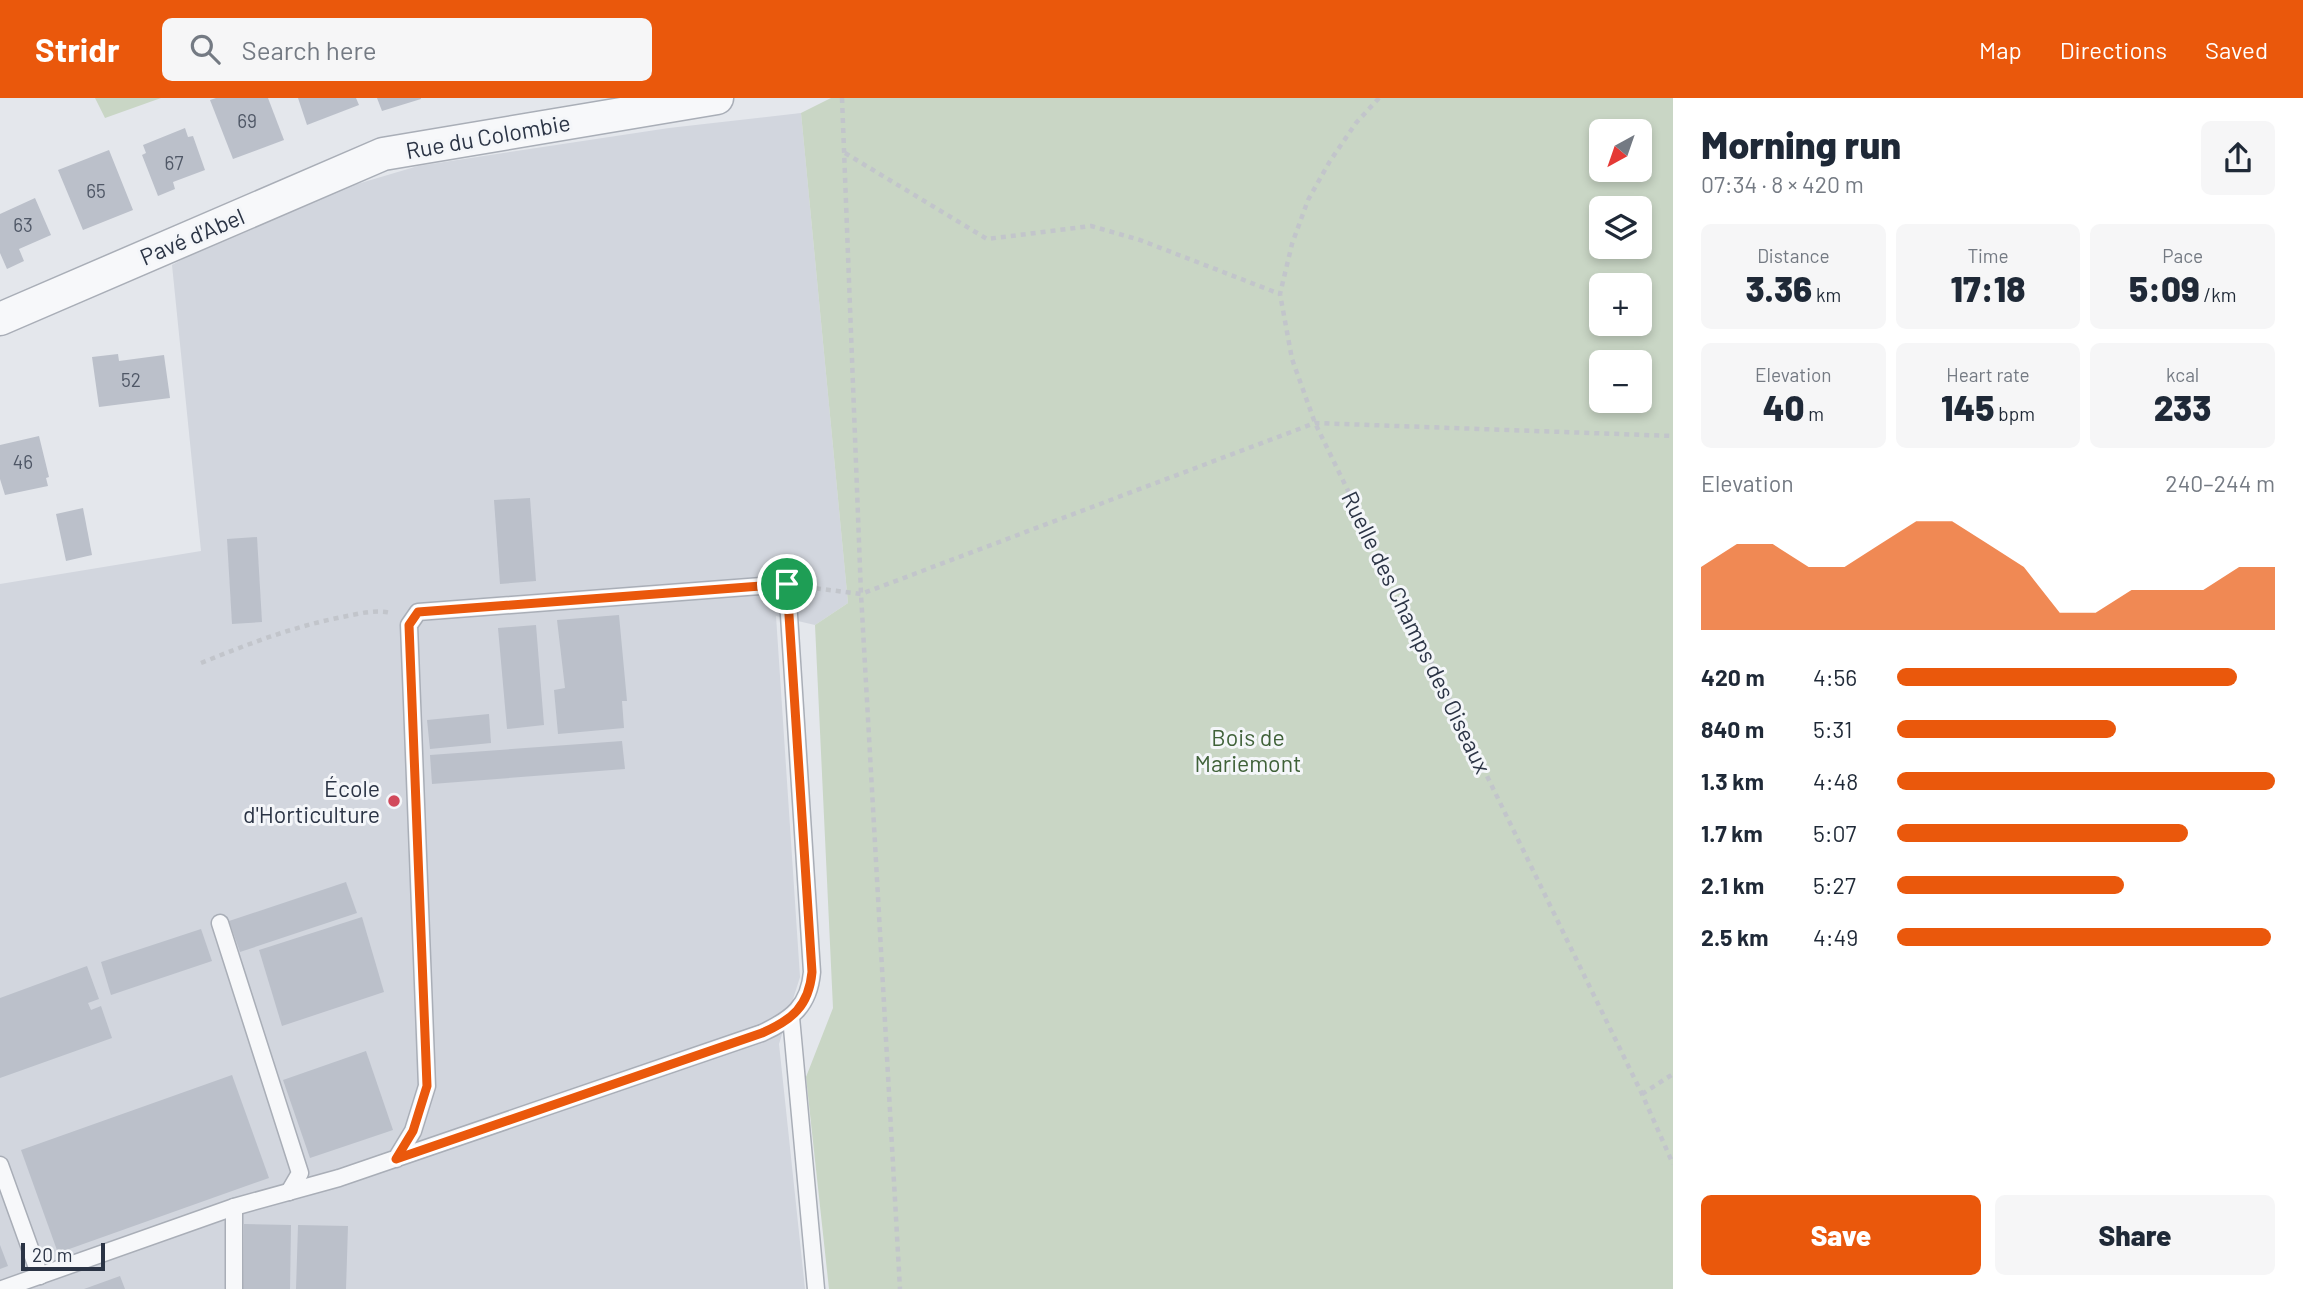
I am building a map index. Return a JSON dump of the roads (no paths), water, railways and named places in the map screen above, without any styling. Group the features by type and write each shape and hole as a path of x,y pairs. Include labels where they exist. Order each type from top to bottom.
{"street":[{"name":"Rue du Colombie","path":"383,154 717,98"},
{"name":"Pavé d'Abel","path":"0,319 383,154"}],"lane":[{"path":"2,1289 234,1208 396,1159 762,1033 791,1017 810,991 812,972 787,584 418,612 409,625 427,1086 413,1131 396,1159"},
{"path":"220,923 299,1173 289,1192"},
{"path":"791,1017 816,1289"},
{"path":"0,1165 40,1276"},
{"path":"234,1208 234,1289"}],"place":[{"name":"École d'Horticulture","path":"394,801"}],"park label":[{"name":"Bois de Mariemont","path":"1248,750"}]}
